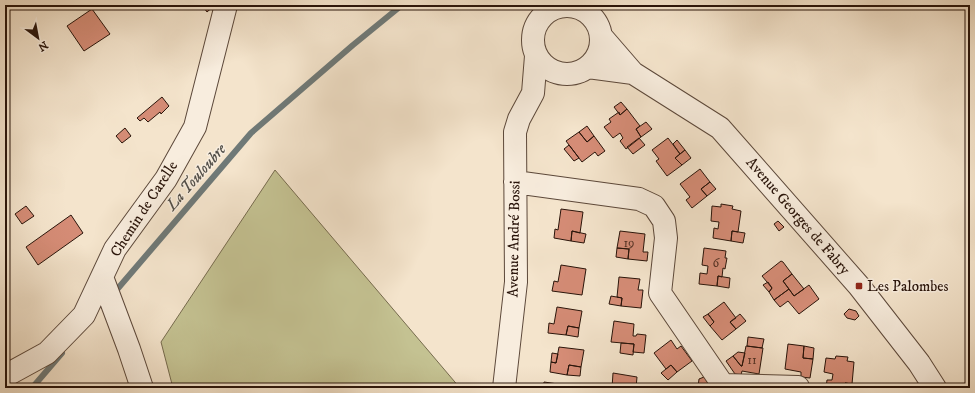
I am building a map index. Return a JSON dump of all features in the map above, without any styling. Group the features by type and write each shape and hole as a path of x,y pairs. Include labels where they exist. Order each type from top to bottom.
{"street":[{"name":"Chemin de Carelle","path":"5,376 47,352 84,315 115,249 166,179 195,127 226,5"},
{"path":"560,6 573,6 587,12 597,22 602,36 599,53 588,67 575,74 561,74 546,68 536,56 533,45 533,34 537,14 547,12 560,6"},
{"name":"Avenue Georges de Fabry","path":"602,36 633,72 720,128 859,286 919,363 936,388"},
{"name":"Avenue André Bossi","path":"504,388 516,282 515,132 519,119 533,93 536,56"},
{"name":"Avenue Georges de Fabry","path":"588,67 633,72"},
{"name":"Avenue André Bossi","path":"533,93 561,74"},
{"path":"515,182 639,199 654,206 664,221 666,238 660,293 723,386 798,388"},
{"path":"102,277 142,388"}],"shaded area":[{"path":"275,170 460,388 173,388 161,342"}],"building":[{"path":"202,5 215,5 207,12"},
{"path":"92,9 110,34 84,51 67,26"},
{"path":"162,97 169,106 161,114 160,112 148,122 144,118 140,121 137,118"},
{"path":"621,102 627,109 620,115 614,107"},
{"path":"627,109 640,126 636,129 641,137 626,149 620,141 623,138 620,133 613,138 604,127 611,122 609,119 619,112 620,115"},
{"path":"646,122 652,129 641,137 636,129"},
{"path":"587,126 594,136 587,142 579,132"},
{"path":"125,128 131,136 122,143 116,136"},
{"path":"579,132 587,142 594,136 605,151 598,156 595,152 582,162 566,141"},
{"path":"639,138 645,145 633,154 627,147"},
{"path":"668,138 680,154 675,158 682,165 667,176 656,161 659,159 652,150"},
{"path":"677,140 685,150 680,154 673,144"},
{"path":"569,145 579,158 574,161 564,149"},
{"path":"685,150 691,158 682,165 675,158"},
{"path":"700,169 710,182 701,189 707,196 692,208 686,200 690,197 680,184"},
{"path":"710,182 716,189 707,196 701,189"},
{"path":"721,204 733,206 732,209 741,211 738,232 732,231 731,241 713,238 714,228 718,229 719,222 711,221 712,206 721,207"},
{"path":"26,206 34,216 22,224 15,214"},
{"path":"561,209 583,212 580,233 572,231 571,241 554,238 555,229 558,230"},
{"path":"71,215 83,233 38,265 26,247"},
{"path":"778,221 784,227 779,231 774,224"},
{"path":"572,231 586,234 584,243 571,241"},
{"path":"620,231 645,234 643,252 648,252 647,261 628,259 629,249 617,248"},
{"path":"732,231 745,233 743,243 731,241"},
{"path":"617,248 629,249 628,259 616,257"},
{"path":"704,248 726,251 725,258 727,258 725,269 723,268 722,277 718,276 717,286 699,284 700,273 707,274 708,266 702,265"},
{"path":"781,261 792,274 783,281 789,289 774,300 769,292 772,288 762,276"},
{"path":"561,265 586,269 582,295 552,291 554,281 558,282"},
{"path":"792,274 804,289 794,296 783,281"},
{"path":"718,276 730,278 729,288 717,286"},
{"path":"619,277 640,279 638,290 643,290 641,308 621,306 622,298 617,297"},
{"path":"768,282 772,288 769,292 763,285"},
{"path":"809,285 819,299 799,314 788,301 780,307 774,300 789,289 794,296"},
{"path":"611,296 622,298 621,306 609,304"},
{"path":"724,302 736,318 730,322 736,329 722,340 710,326 714,322 708,314"},
{"path":"557,307 582,311 579,328 568,326 566,335 548,333 549,323 554,324"},
{"path":"849,309 856,311 859,316 855,320 847,318 844,314"},
{"path":"708,314 714,322 710,326 703,317"},
{"path":"740,314 746,321 736,329 730,322"},
{"path":"614,321 634,324 633,336 636,336 637,334 646,335 644,353 633,352 634,344 611,342"},
{"path":"568,326 579,328 578,337 566,335"},
{"path":"748,337 764,339 762,348 747,346"},
{"path":"671,340 677,349 681,346 692,361 677,372 671,365 666,369 654,353"},
{"path":"621,343 634,344 633,355 620,353"},
{"path":"788,344 804,346 803,358 813,359 810,378 801,377 801,372 785,369"},
{"path":"746,346 763,348 759,374 742,371 741,375 735,374 726,361 733,356 742,366"},
{"path":"804,346 814,348 813,359 803,358"},
{"path":"559,347 584,350 581,367 569,365 567,375 550,372 551,362 556,363"},
{"path":"738,352 745,353 742,366 733,356"},
{"path":"552,353 558,354 556,363 551,362"},
{"path":"836,356 848,357 847,361 854,362 852,384 845,383 844,388 826,388 827,380 832,380 833,374 824,372 826,358 835,359"},
{"path":"569,365 581,367 580,376 567,375"},
{"path":"671,365 677,372 668,380 661,373"},
{"path":"613,373 637,377 636,388 612,388"},
{"path":"704,377 710,388 698,387 699,379"},
{"path":"544,382 565,385 564,388 543,388"},
{"path":"845,383 858,385 858,388 844,388"}],"waterway":[{"name":"La Touloubre","path":"114,293 251,133 402,5"},
{"name":"La Touloubre","path":"32,388 62,353"}],"place":[{"name":"Les Palombes","path":"859,286"}]}
